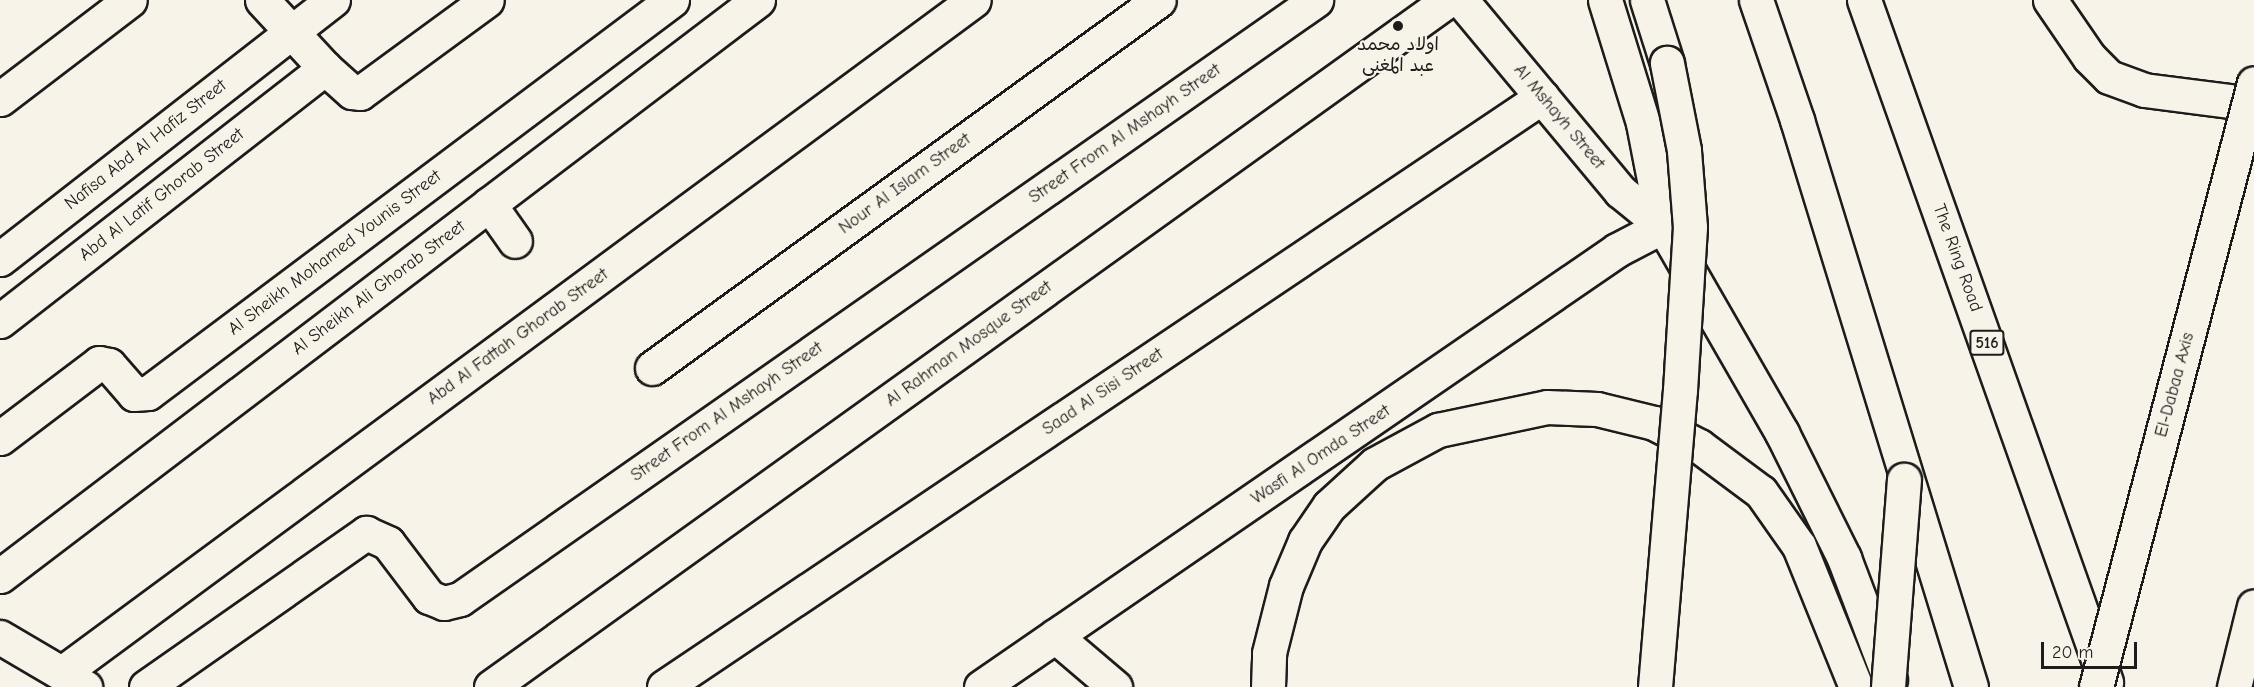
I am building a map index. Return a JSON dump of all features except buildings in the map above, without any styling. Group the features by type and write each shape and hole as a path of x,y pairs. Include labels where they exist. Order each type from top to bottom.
{"main road":[{"path":"0,99 130,0"},
{"path":"262,0 325,68 352,92 368,90 488,0"},
{"name":"Nafisa Abd Al Hafiz Street","path":"0,259 333,0"},
{"name":"Al Sheikh Mohamed Younis Street","path":"0,438 99,363 109,365 134,394 148,393 672,0"},
{"name":"Al Sheikh Ali Ghorab Street","path":"0,576 758,0"},
{"name":"Abd Al Fattah Ghorab Street","path":"73,680 974,0"},
{"name":"Nour Al Islam Street","path":"652,368 1159,0"},
{"name":"Street From Al Mshayh Street","path":"146,687 366,533 388,543 429,597 444,603 460,599 1316,0"},
{"path":"1605,0 1643,123 1663,226 1782,433 1839,547 1893,687"},
{"path":"1647,0 1667,63 1684,150 1690,227 1680,390 1655,687"},
{"path":"1756,0 1797,120 1904,480 1971,687"},
{"name":"The Ring Road","path":"1864,0 2099,686"},
{"path":"2049,0 2089,57 2109,77 2144,90 2254,105"},
{"name":"Al Mshayh Street","path":"1468,3 1620,191 1663,226"},
{"name":"Al Rahman Mosque Street","path":"491,687 1468,3"},
{"name":"Abd Al Latif Ghorab Street","path":"0,321 325,68"},
{"name":"El-Dabaa Axis","path":"2099,686 2254,83"},
{"name":"Saad Al Sisi Street","path":"664,687 1542,97"},
{"path":"489,204 515,241"},
{"name":"Wasfi Al Omda Street","path":"994,684 1055,636 1617,250 1663,226"},
{"path":"1268,687 1269,653 1286,585 1305,541 1329,506 1375,464 1438,430 1547,407 1597,409 1654,423 1699,446 1761,492 1799,546 1856,687"},
{"path":"1888,687 1904,480"},
{"path":"2234,687 2254,606"},
{"path":"1055,636 1115,687"},
{"path":"0,637 73,680"}],"place":[{"name":"اولاد محمد عبد المغنى","path":"1398,26"}]}
